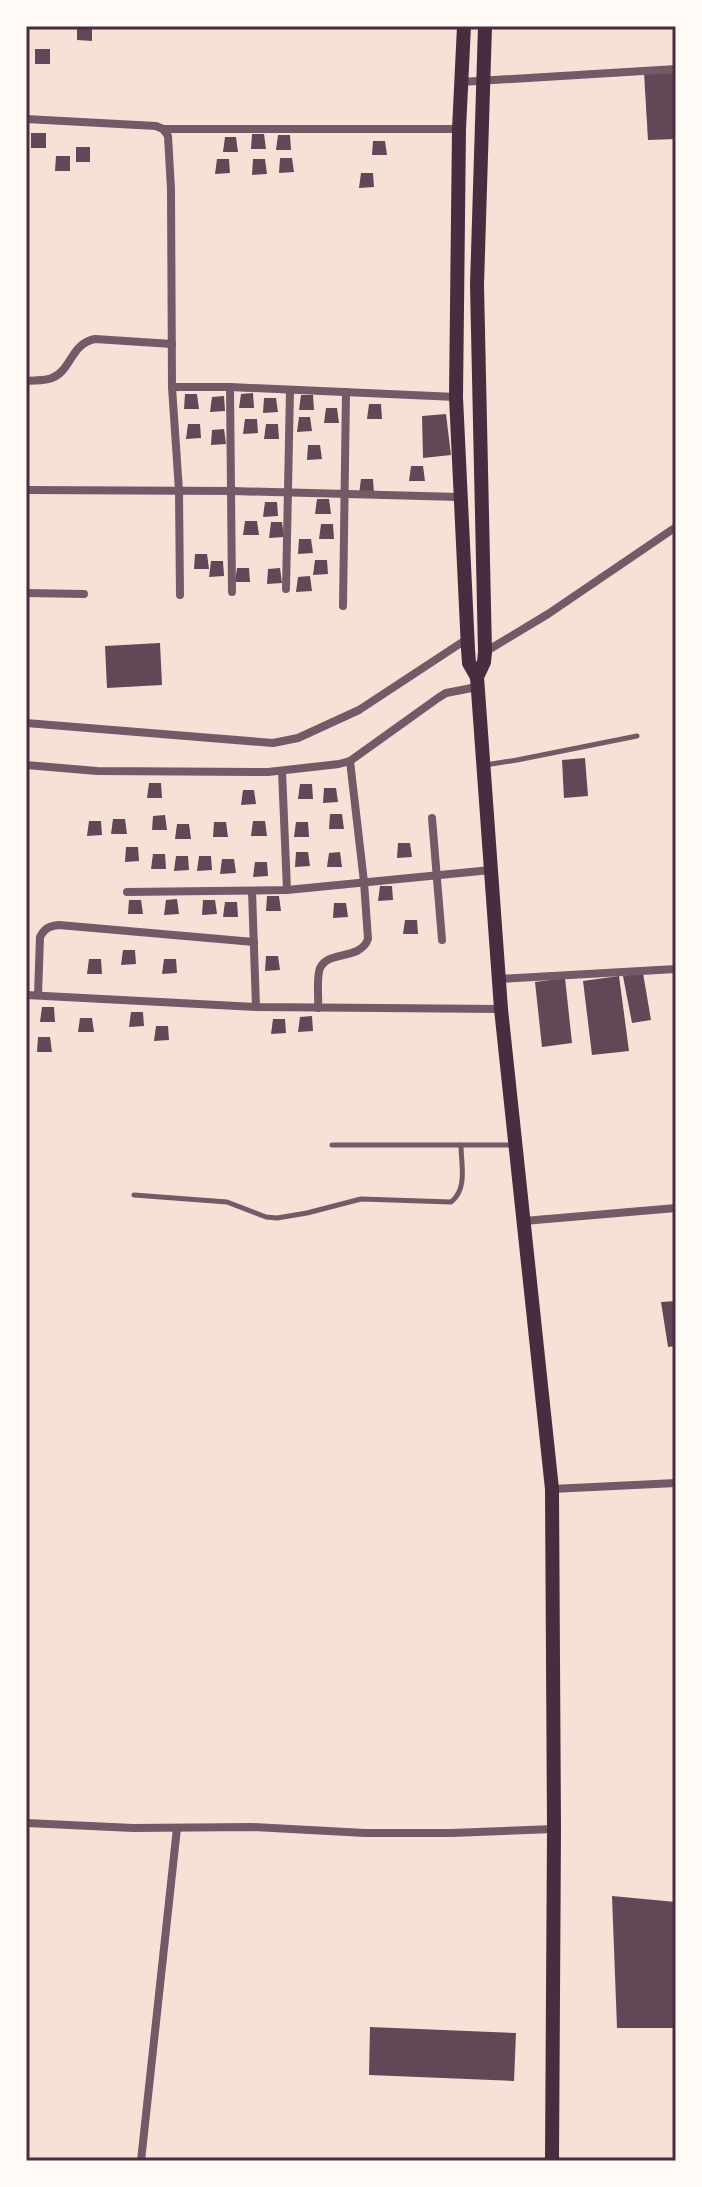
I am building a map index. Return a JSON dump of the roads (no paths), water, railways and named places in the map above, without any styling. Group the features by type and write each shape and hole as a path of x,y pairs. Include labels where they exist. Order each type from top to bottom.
{"main road":[{"path":"464,26 459,129 456,397 467,639 469,663 477,682 484,765 509,1145 524,1221 552,1489 552,2161"},
{"path":"477,682 485,652 477,285 485,26"}],"street":[{"path":"461,82 676,69"},
{"path":"26,119 156,126 163,129 459,129"},
{"path":"163,129 168,136 170,160 172,387 179,491 180,595"},
{"path":"26,381 54,378 85,341 172,344"},
{"path":"172,387 456,397"},
{"path":"230,387 232,592"},
{"path":"286,589 290,390"},
{"path":"343,606 346,392"},
{"path":"26,490 459,497"},
{"path":"485,652 548,614 676,527"},
{"path":"26,593 84,594"},
{"path":"26,723 287,742 359,710 467,639"},
{"path":"26,765 97,771 282,771 339,764 350,761 446,693 477,682"},
{"path":"318,1008 321,965 365,946 368,930 350,761"},
{"path":"282,771 287,890"},
{"path":"432,818 442,940"},
{"path":"127,892 287,890 491,870"},
{"path":"252,891 256,1007"},
{"path":"38,995 40,937 43,930 50,926 254,942"},
{"path":"499,979 676,969"},
{"path":"26,995 256,1007 501,1009"},
{"path":"524,1221 676,1208"},
{"path":"552,1489 676,1483"},
{"path":"26,1823 133,1828 252,1827 365,1833 554,1829"},
{"path":"141,2161 177,1828"}],"lane":[{"path":"484,765 637,736"},
{"path":"332,1145 509,1145"},
{"path":"134,1195 227,1202 266,1217 277,1218 361,1199 451,1202 459,1195 462,1186 461,1145"}]}
